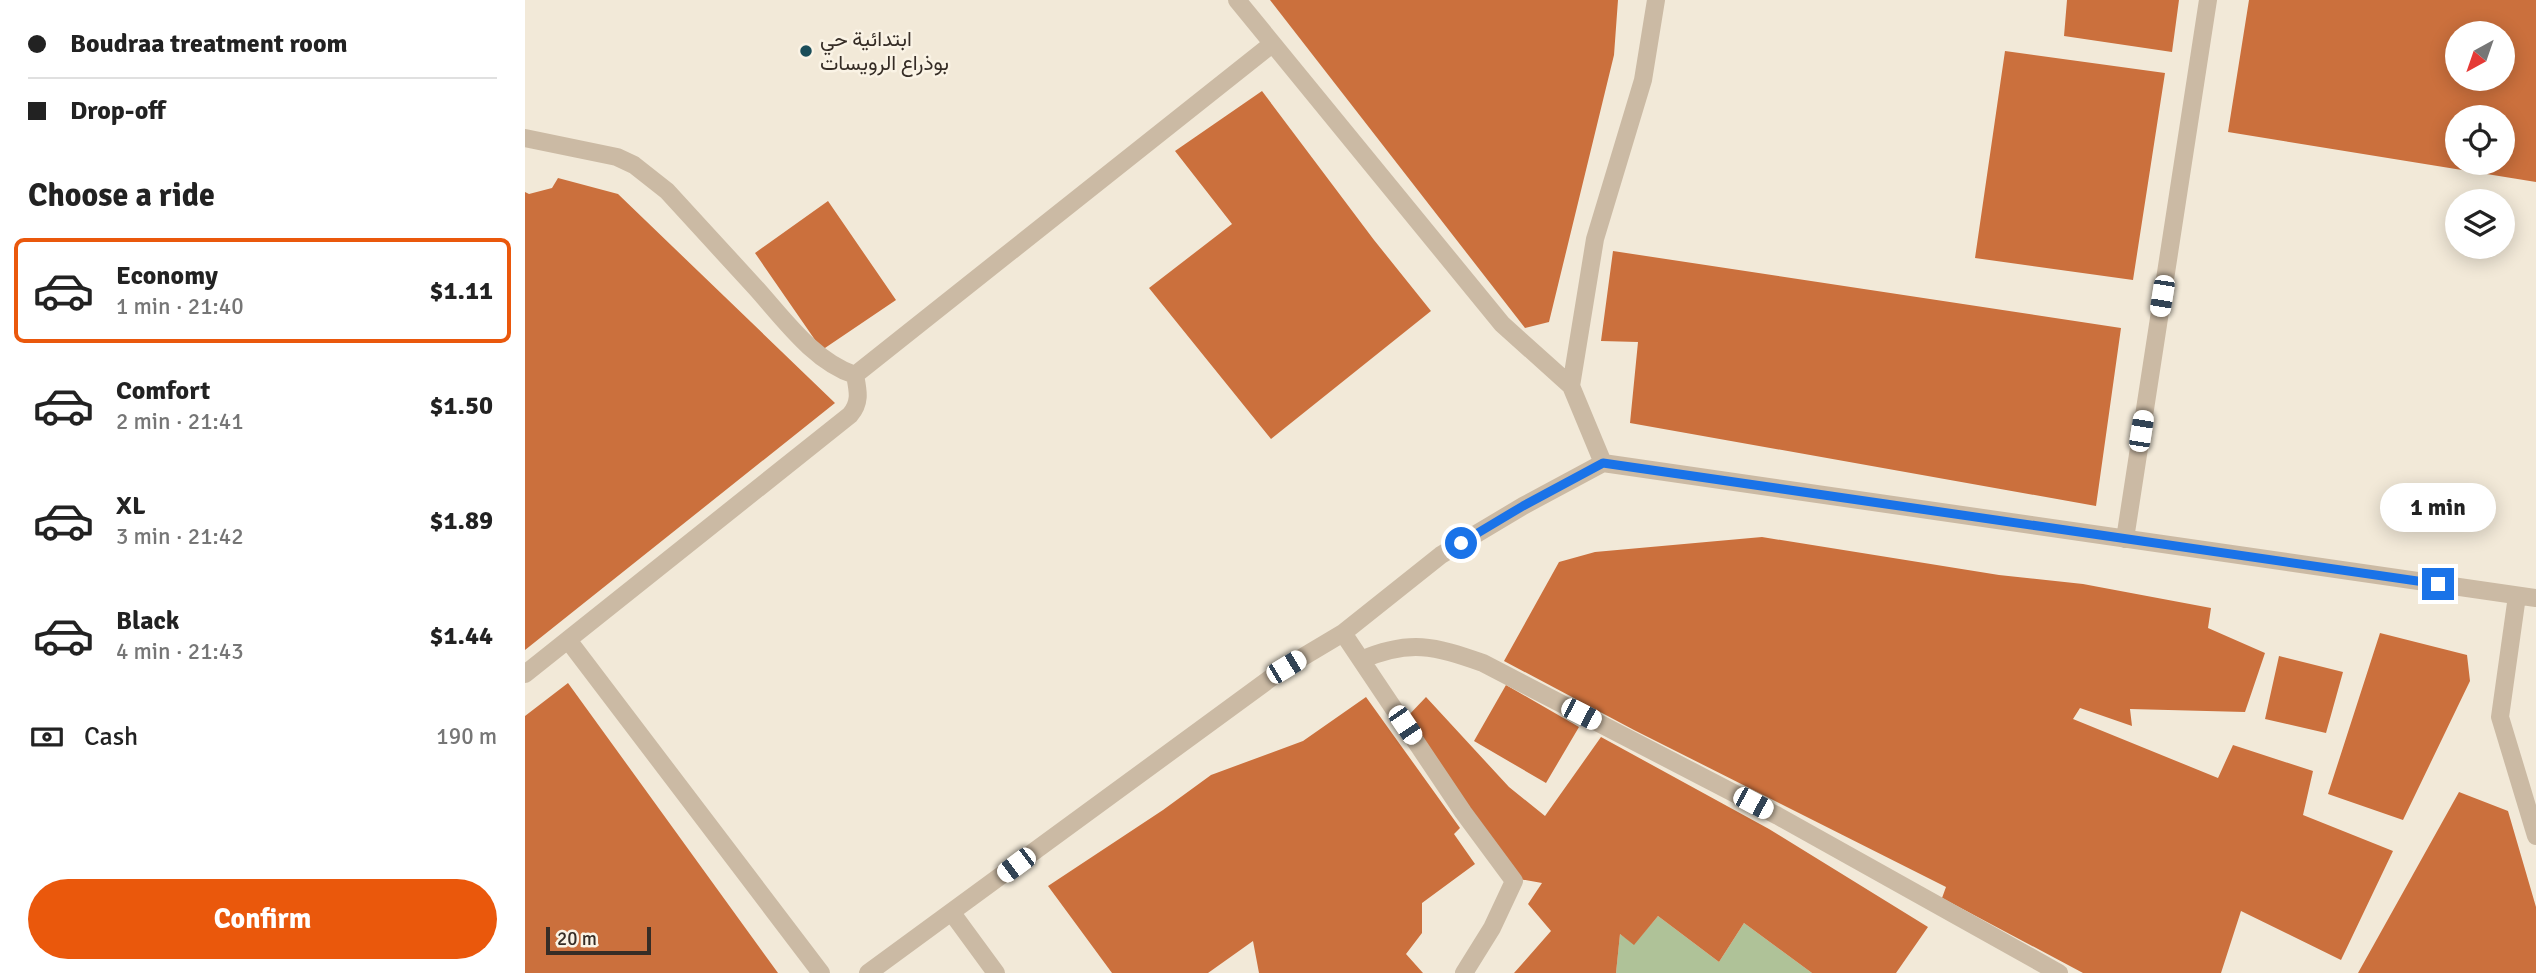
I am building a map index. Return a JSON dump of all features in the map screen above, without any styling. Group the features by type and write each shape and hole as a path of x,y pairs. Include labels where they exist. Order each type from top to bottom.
{"street":[{"path":"1237,0 1502,324 1571,386 1603,463"},
{"path":"1571,386 1595,239 1643,80 1656,0"},
{"path":"2125,539 2208,0"},
{"path":"855,375 1272,44"},
{"path":"525,138 617,157 649,175 667,191 795,332 831,363 855,375"},
{"path":"525,674 850,415 856,408 859,394 855,375"},
{"path":"867,973 1286,667 1343,633 1441,555 1523,506 1603,463 2536,598"},
{"path":"2517,596 2500,717 2536,836"},
{"path":"1343,633 1463,812 1514,881 1492,928 1464,973"},
{"path":"568,640 821,973"},
{"path":"1361,660 1386,649 1415,645 1450,651 1483,663 1778,816 2059,973"},
{"path":"952,913 996,973"}],"green space":[{"path":"1658,916 1719,962 1744,923 1812,973 1616,973 1620,934 1634,944"}],"building":[{"path":"1270,0 1618,0 1614,55 1549,322 1525,328"},
{"path":"2067,0 2179,0 2172,52 2064,36"},
{"path":"2249,0 2536,0 2536,182 2493,175 2515,175 2515,105 2445,105 2445,167 2228,132"},
{"path":"2005,51 2165,73 2133,280 1975,258"},
{"path":"1262,91 1431,311 1271,439 1149,288 1232,224 1175,151"},
{"path":"558,178 618,194 835,403 525,650 525,192 529,194 552,188"},
{"path":"828,201 896,300 822,350 755,253"},
{"path":"1613,251 2121,328 2096,506 1630,423 1638,342 1601,341"},
{"path":"1762,537 1999,575 2083,584 2211,608 2208,628 2265,653 2245,712 2130,709 2132,726 2080,708 2073,719 2218,778 2233,745 2313,771 2303,815 2393,851 2341,960 2241,911 2221,973 2083,973 1942,898 1946,887 1634,730 1504,661 1559,562 1595,552"},
{"path":"2380,633 2467,655 2470,681 2403,820 2328,794"},
{"path":"2279,656 2343,672 2326,733 2265,719"},
{"path":"568,683 778,973 525,973 525,716"},
{"path":"1506,685 1579,727 1546,783 1474,741"},
{"path":"1366,697 1460,828 1454,834 1475,864 1422,903 1422,933 1406,954 1423,973 1259,973 1253,941 1208,973 1112,973 1048,886 1211,775 1303,741"},
{"path":"1426,697 1509,787 1545,816 1601,737 1769,829 1928,927 1896,973 1812,973 1744,923 1719,962 1658,916 1634,945 1620,934 1616,973 1514,973 1551,931 1528,904 1542,883 1519,879 1407,717"},
{"path":"2459,792 2508,811 2536,907 2536,973 2358,973"}],"place":[{"name":"ابتدائية حي بوذراع الرويسات","path":"806,51"}],"route":[{"path":"1461,543 1603,463 2438,584"}]}
